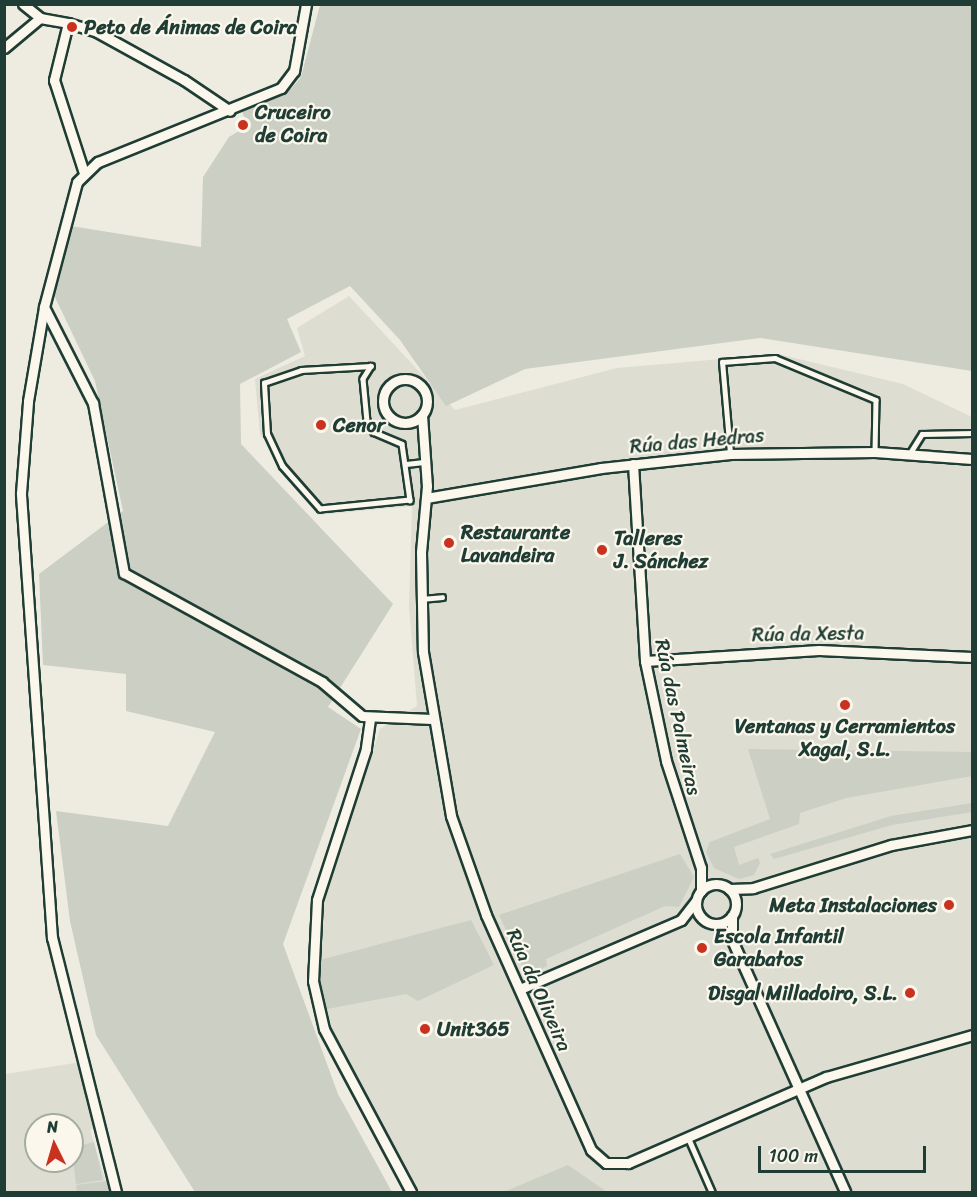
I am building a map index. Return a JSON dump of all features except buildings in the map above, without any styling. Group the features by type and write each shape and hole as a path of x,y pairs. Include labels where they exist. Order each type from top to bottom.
{"street":[{"path":"23,4 40,18 68,23 97,32 184,80 230,111"},
{"path":"116,1192 52,938 21,493 44,307 71,193 84,172 98,162 230,111 281,88 294,71 306,4"},
{"path":"4,48 40,18"},
{"path":"68,23 54,80 84,172"},
{"path":"44,307 93,403 124,573 322,682 370,719 432,719"},
{"name":"Rúa da Oliveira","path":"420,437 405,424 392,420 383,408 384,393 394,381 409,379 422,387 427,402 422,415 420,437 426,462 421,599 432,719 460,847 520,989 598,1158 627,1163 798,1089 899,1052 972,1035"},
{"path":"405,424 422,415"},
{"name":"Rúa das Hedras","path":"426,498 633,464 730,454 875,452 972,459"},
{"name":"Rúa das Palmeiras","path":"633,464 645,661 669,770 701,868 701,891"},
{"name":"Rúa da Xesta","path":"645,661 819,650 972,657"},
{"path":"370,719 366,749 317,900 313,981 324,1029 411,1192"},
{"path":"681,920 701,891 725,887 753,888 847,856 972,830"},
{"path":"701,868 725,887 734,911 732,940"},
{"path":"716,924 734,911 753,888"},
{"path":"696,901 705,921"},
{"path":"520,989 681,920 716,924 732,940 844,1192"}],"lane":[{"path":"730,454 722,362 774,358 876,400 875,452"},
{"path":"371,366 363,379 367,421 374,432 402,444 406,464 410,500 320,509 282,466 267,434 264,383 301,370 371,366"},
{"path":"910,453 922,434 972,433"},
{"path":"406,464 426,462"},
{"path":"421,599 442,597"},
{"path":"688,1137 712,1192"}],"shaded area":[{"path":"320,5 972,5 972,371 760,338 525,369 446,406 400,340 350,286 287,319 301,352 240,384 241,444 393,604 328,707 361,729 283,944 338,1094 392,1192 195,1192 96,1035 70,921 56,811 168,826 215,732 126,711 126,674 43,665 39,574 123,511 95,381 53,293 71,226 201,247 203,177 229,137 247,126 242,111 291,89 301,77"},
{"path":"349,296 455,410 617,368 778,354 903,384 972,417 972,1192 416,1192 319,1005 321,911 380,729 417,706 409,606 412,506 318,515 260,434 255,379 305,356 297,328"},
{"path":"748,749 972,752 972,776 846,798 800,813 799,824 734,847 739,865 758,858 760,863 754,875 739,879 714,868 706,852 710,842 770,819"},
{"path":"972,803 972,812 892,825 774,859 770,854 891,816"},
{"path":"680,854 694,877 679,907 665,906 546,959 547,966 537,972 523,967 499,915"},
{"path":"471,920 494,965 418,1001 406,994 322,1010 320,960"},
{"path":"81,1062 95,1127 90,1130 109,1192 5,1192 5,1074"},
{"path":"94,1142 103,1180 76,1184 75,1173 84,1173 84,1145"},
{"path":"568,1165 607,1192 504,1192"},
{"path":"107,1181 109,1192 77,1192 76,1185"}],"place":[{"name":"Peto de Ánimas de Coira","path":"72,27"},
{"name":"Cruceiro de Coira","path":"243,125"},
{"name":"Cenor","path":"321,425"},
{"name":"Restaurante Lavandeira","path":"449,543"},
{"name":"Talleres J. Sánchez","path":"602,550"},
{"name":"Ventanas y Cerramientos Xagal, S.L.","path":"845,705"},
{"name":"Meta Instalaciones","path":"949,905"},
{"name":"Escola Infantil Garabatos","path":"702,948"},
{"name":"Disgal Milladoiro, S.L.","path":"910,993"},
{"name":"Unit365","path":"425,1029"}]}
